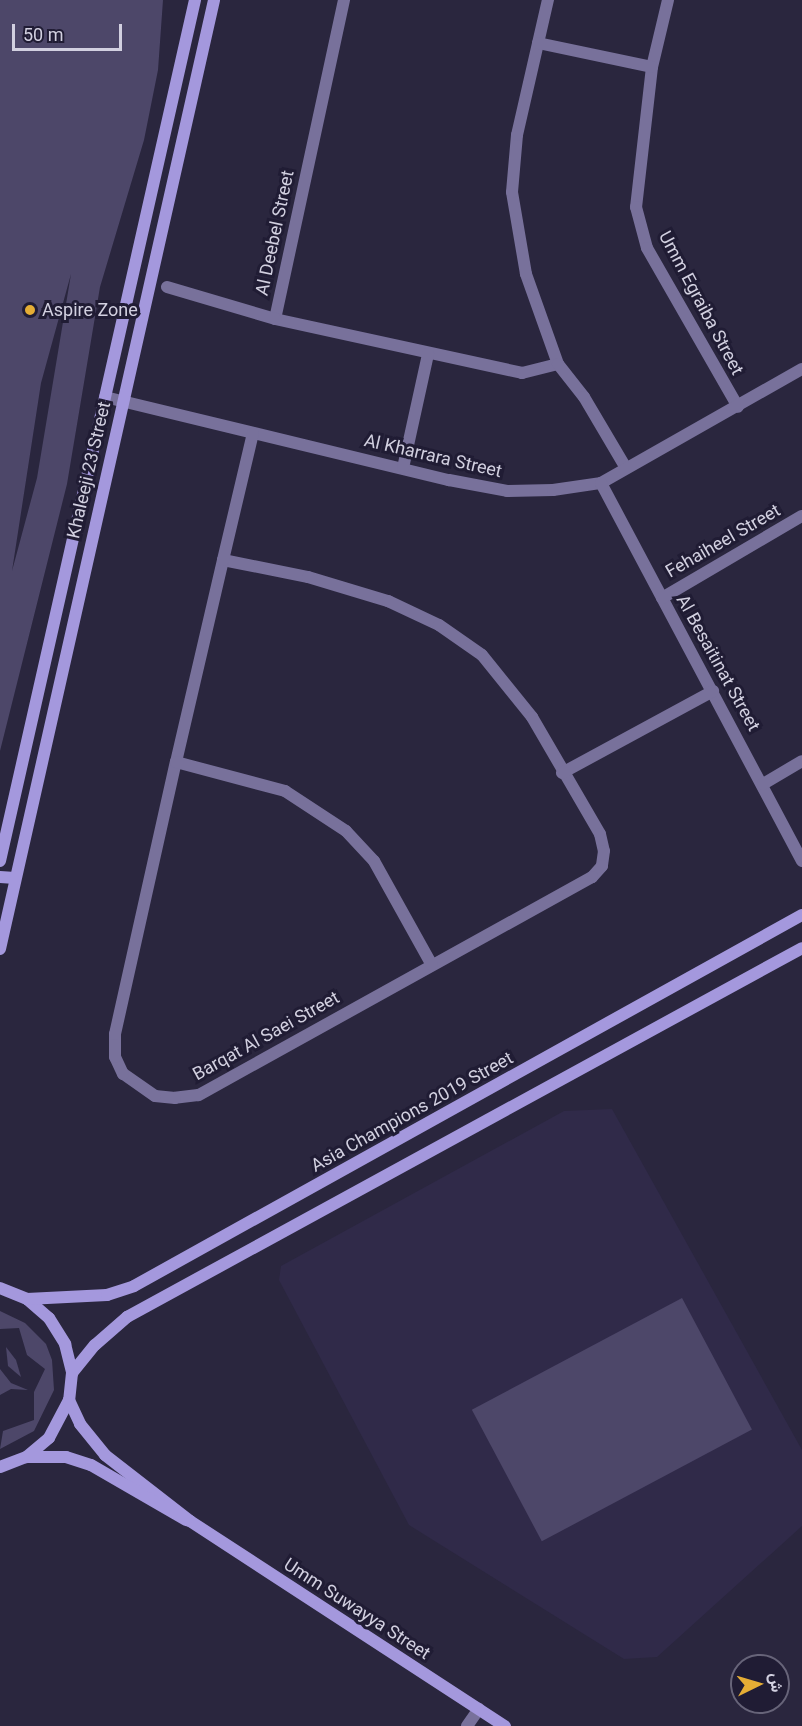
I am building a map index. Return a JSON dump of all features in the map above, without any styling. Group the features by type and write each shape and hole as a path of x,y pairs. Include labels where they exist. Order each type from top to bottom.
{"main road":[{"name":"Khaleeji 23 Street","path":"0,861 195,0"},
{"name":"Khaleeji 23 Street","path":"0,949 214,0"},
{"path":"0,877 15,878"},
{"name":"Asia Champions 2019 Street","path":"27,1299 106,1295 134,1286 800,914"},
{"path":"72,1373 95,1345 128,1317 802,948"},
{"path":"0,1276 5,1290 27,1299 58,1330 72,1373 69,1400 54,1432 26,1457 6,1465 0,1476"},
{"name":"Umm Suwayya Street","path":"69,1400 80,1424 105,1455 190,1521 505,1726"},
{"name":"Umm Suwayya Street","path":"26,1457 66,1457 91,1465 171,1514 190,1521"}],"street":[{"name":"Al Deebel Street","path":"344,0 275,319 512,373 542,370 558,364"},
{"path":"548,0 517,135 512,192 528,283 558,364 584,398 626,468"},
{"name":"Umm Egraiba Street","path":"668,0 652,67 642,136 636,207 646,248 738,407"},
{"path":"538,43 652,67"},
{"path":"167,287 275,319"},
{"path":"403,468 429,354"},
{"name":"Al Kharrara Street","path":"105,397 507,491 600,483 802,369"},
{"name":"Barqat Al Saei Street","path":"223,560 353,590 439,625 482,655 504,678 532,717 600,834 602,866 592,877 198,1095 154,1096 136,1086 123,1074 115,1057 116,1034 176,762 223,560 253,433"},
{"name":"Al Besaitinat Street","path":"600,483 763,784 802,861"},
{"name":"Fehaiheel Street","path":"662,598 802,516"},
{"path":"562,772 713,691"},
{"path":"763,784 802,761"},
{"path":"176,762 285,792 346,831 374,861 432,965"},
{"path":"467,1726 479,1709"}],"shaded area":[{"name":"Aspire Zone","path":"0,0 163,0 158,70 144,140 100,287 67,484 0,751","holes":["71,274 37,478 12,571 41,383"]},
{"path":"612,1109 802,1450 802,1526 657,1657 624,1659 409,1525 279,1280 281,1266 564,1111"},
{"path":"682,1298 752,1430 542,1541 472,1410"},
{"path":"0,1311 25,1323 46,1344 52,1360 54,1390 34,1431 0,1449 3,1431 34,1420 34,1392 45,1369 27,1355 19,1328 0,1329"},
{"path":"6,1347 16,1360 21,1377 8,1366"},
{"path":"0,1369 11,1383 28,1390 11,1389 0,1395"}],"place":[{"name":"Aspire Zone","path":"30,310"}]}
